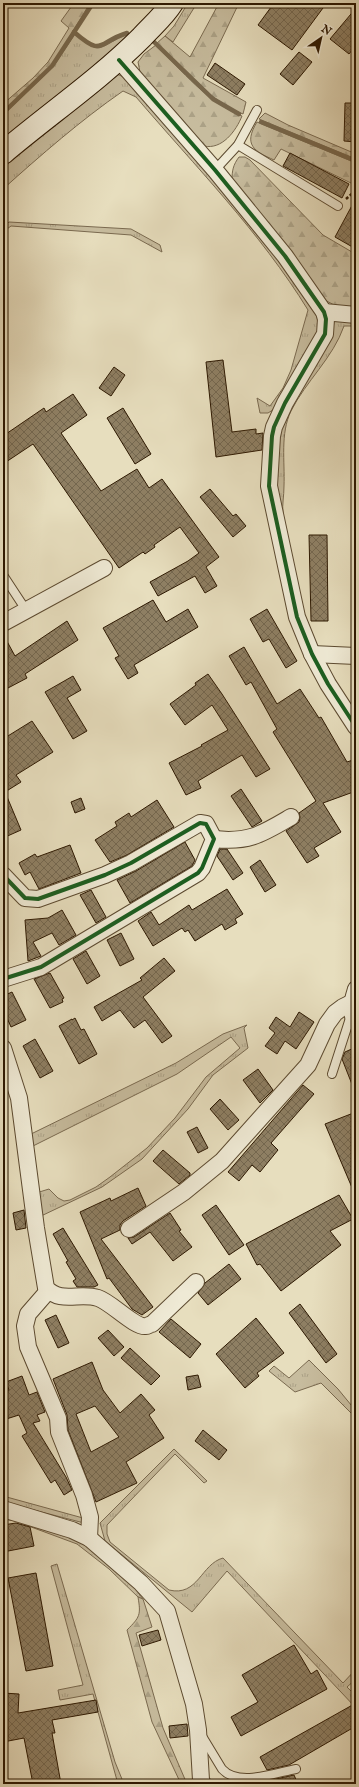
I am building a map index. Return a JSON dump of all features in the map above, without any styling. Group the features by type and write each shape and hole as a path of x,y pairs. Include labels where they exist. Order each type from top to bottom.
{"street":[{"path":"3,153 52,112 119,60 159,19 172,3"},
{"path":"119,60 215,170 285,256 324,312 326,319 325,334 285,404 274,428 269,468 269,486 290,591 297,617 312,654 328,684 356,728"},
{"path":"324,312 356,315"},
{"path":"3,623 104,568"},
{"path":"312,654 356,656"},
{"path":"214,839 230,841 257,837 290,817"},
{"path":"3,874 26,898 38,899 105,875 125,866 200,823 206,824 214,839"},
{"path":"3,979 41,967 198,874 214,839"},
{"path":"129,1229 184,1192 222,1161 308,1065 327,1024 335,1013 343,1007 354,1007"},
{"path":"3,1048 19,1098 36,1228 46,1288 48,1291 52,1294 64,1297 98,1298 110,1304 139,1325 146,1326 152,1324 196,1282"},
{"path":"48,1291 28,1314 25,1326 28,1346 58,1418 59,1432 84,1495 90,1517 89,1538"},
{"path":"3,1509 56,1524 89,1538 141,1583 168,1611 194,1704 198,1730 201,1780 203,1784"}],"lane":[{"path":"215,170 238,145 257,110"},
{"path":"238,145 338,206"},
{"path":"3,575 26,610"},
{"path":"332,1074 354,1007"},
{"path":"198,1730 222,1769 226,1774 235,1778 247,1779 296,1769"}],"green space":[{"path":"74,3 90,3 52,66 3,112 3,104 33,78 48,62 69,28 61,21"},
{"path":"188,3 197,3 173,42 165,36 174,26"},
{"path":"219,3 239,3 203,78 246,102 243,114 219,101 197,83 157,43 165,36 190,57"},
{"path":"75,34 91,46 96,47 106,45 128,34 133,35 3,142 3,115 53,67"},
{"path":"156,45 206,94 217,103 242,116 236,128 228,138 217,145 204,146 140,72 138,62 144,54"},
{"path":"116,74 122,76 133,84 157,111 291,273 317,315 317,334 276,408 268,413 260,413 257,398 270,406 283,388 291,370 308,310 289,281 248,227 204,174 136,97 123,91 107,102 3,189 3,163"},
{"path":"265,113 288,125 356,154 356,159 259,119"},
{"path":"257,122 356,163 356,176 353,184 281,149 274,160 261,154 256,150 251,142 251,136"},
{"path":"239,157 245,157 250,160 323,235 352,252 356,242 356,309 338,307 321,298 232,180 233,168"},
{"path":"9,222 131,229 160,245 162,252 131,235 11,226 3,232 3,227"},
{"path":"356,319 356,326 344,326 333,349 297,400 291,411 285,429 284,438 283,514 273,484 280,425 333,331 334,320"},
{"path":"247,1025 244,1028 248,1048 213,1075 188,1109 142,1159 102,1187 39,1217 36,1193 49,1189 58,1198 64,1201 70,1200 96,1187 147,1148 175,1118 206,1077 240,1048 231,1037 177,1074 31,1147 29,1135 176,1063 223,1034"},
{"path":"309,1360 338,1389 356,1411 356,1418 321,1383 295,1392 269,1371 274,1366 289,1378"},
{"path":"174,1449 207,1481 204,1483 175,1454 107,1525 107,1534 110,1542 169,1590 179,1591 187,1589 199,1579 209,1567 216,1561 223,1558 343,1683 356,1669 356,1679 347,1687 356,1696 356,1708 227,1571 192,1612 105,1541 100,1523"},
{"path":"3,1496 83,1518 84,1523 3,1502"},
{"path":"3,1514 78,1540 90,1548 132,1585 143,1599 138,1597 109,1569 77,1544 15,1521 3,1519"},
{"path":"57,1564 115,1762 124,1784 118,1784 93,1694 60,1700 58,1690 83,1685 51,1566"},
{"path":"138,1597 143,1599 152,1627 136,1633 163,1728 187,1784 181,1784 152,1722 127,1630 137,1619 139,1612"}],"building":[{"path":"274,3 316,3 323,8 292,50 258,25"},
{"path":"356,8 356,45 349,54 330,39"},
{"path":"299,52 312,62 293,85 280,74"},
{"path":"215,63 245,84 237,95 207,75"},
{"path":"345,103 356,103 356,142 344,141"},
{"path":"290,153 349,184 342,198 283,166"},
{"path":"356,198 356,249 335,237"},
{"path":"223,360 232,432 256,429 256,434 263,433 262,450 216,457 206,362"},
{"path":"114,367 125,375 111,396 99,388"},
{"path":"73,394 87,415 61,433 101,491 137,469 149,488 162,479 219,557 206,567 217,586 205,593 195,576 158,596 150,582 188,561 199,553 180,527 154,545 155,547 145,554 143,552 119,568 33,444 3,464 3,436 44,408 46,412"},
{"path":"123,408 151,454 135,464 107,418"},
{"path":"210,489 233,516 236,514 246,526 233,537 200,497"},
{"path":"309,535 327,535 328,621 311,621"},
{"path":"153,600 166,622 188,609 198,627 134,665 138,673 128,679 115,658 119,656 103,628"},
{"path":"267,609 297,661 286,668 269,639 263,642 250,619"},
{"path":"67,621 78,640 25,674 27,678 8,688 3,679 3,634 15,656"},
{"path":"244,647 277,704 300,689 319,718 321,717 347,762 356,759 356,791 323,803 341,832 314,848 319,856 307,863 286,831 299,822 299,813 316,801 273,732 277,729 251,682 246,685 229,656"},
{"path":"208,674 270,769 256,777 242,755 198,781 201,788 186,795 169,763 202,746 201,745 228,730 212,705 185,725 170,704"},
{"path":"73,676 81,690 67,698 87,731 73,739 45,692"},
{"path":"32,721 53,752 16,775 21,782 5,792 21,830 3,838 3,739"},
{"path":"241,789 262,821 252,827 231,796"},
{"path":"81,798 85,809 75,813 71,802"},
{"path":"157,800 174,827 127,855 110,862 95,840 117,826 115,822 129,813 131,817"},
{"path":"185,842 195,860 192,866 130,903 117,880 136,871"},
{"path":"70,845 81,873 39,889 30,872 25,875 19,863 35,854 37,857"},
{"path":"220,849 227,849 243,873 233,880 217,856"},
{"path":"260,860 276,885 265,892 250,867"},
{"path":"227,889 243,914 235,919 237,923 225,930 222,924 195,941 188,930 185,932 182,928 153,946 138,921 151,912 159,925 189,905 192,910"},
{"path":"91,890 106,917 96,923 80,895"},
{"path":"62,910 76,935 59,945 52,933 33,942 41,956 28,961 25,920 48,918"},
{"path":"121,933 134,959 120,966 107,940"},
{"path":"86,951 100,976 87,984 73,959"},
{"path":"164,958 175,971 143,997 172,1036 162,1043 145,1020 134,1028 120,1010 102,1021 94,1007 142,980 140,978"},
{"path":"50,973 64,998 62,999 63,1002 50,1008 34,979"},
{"path":"12,992 26,1020 11,1027 3,1009 3,996"},
{"path":"299,1012 314,1022 296,1049 285,1041 277,1054 265,1046 275,1033 269,1028 276,1017 290,1027"},
{"path":"75,1018 81,1030 84,1029 97,1054 79,1064 59,1026"},
{"path":"35,1039 53,1071 40,1078 23,1046"},
{"path":"356,1047 355,1092 342,1059 345,1052"},
{"path":"258,1069 273,1090 260,1103 243,1080"},
{"path":"303,1085 314,1094 271,1143 278,1150 260,1172 252,1165 239,1181 228,1172"},
{"path":"220,1099 239,1120 228,1130 210,1109"},
{"path":"356,1112 356,1197 325,1124"},
{"path":"197,1127 208,1148 198,1153 187,1132"},
{"path":"163,1150 190,1173 190,1175 179,1184 153,1161"},
{"path":"138,1188 146,1206 123,1221 120,1225 120,1230 101,1239 153,1307 142,1315 132,1309 109,1278 107,1279 80,1212 110,1198 111,1201"},
{"path":"339,1195 353,1219 330,1231 341,1245 281,1291 260,1264 257,1265 246,1244"},
{"path":"216,1205 244,1245 229,1255 202,1215"},
{"path":"24,1210 26,1228 16,1230 13,1213"},
{"path":"170,1213 181,1230 179,1231 192,1247 173,1261 150,1232 132,1244 128,1238 134,1237"},
{"path":"63,1228 98,1285 94,1287 77,1287 73,1281 76,1279 53,1234"},
{"path":"229,1264 241,1279 208,1305 198,1293 205,1283"},
{"path":"300,1304 337,1354 326,1363 289,1313"},
{"path":"56,1315 69,1343 58,1348 45,1320"},
{"path":"256,1318 284,1353 257,1373 259,1376 245,1388 216,1354"},
{"path":"171,1319 201,1344 190,1358 159,1332"},
{"path":"108,1330 124,1347 114,1356 98,1338"},
{"path":"130,1348 160,1376 151,1385 121,1358"},
{"path":"92,1362 103,1390 120,1413 141,1394 155,1410 149,1415 164,1438 126,1462 137,1483 96,1502 68,1430 67,1415 53,1379","holes":["95,1406 119,1437 91,1452 76,1414"]},
{"path":"198,1375 201,1387 188,1390 186,1377"},
{"path":"22,1376 29,1395 37,1392 45,1412 37,1415 40,1421 33,1423 66,1477 72,1490 64,1495 55,1480 51,1483 22,1436 27,1433 19,1415 3,1420 3,1392 9,1390 6,1382"},
{"path":"203,1430 227,1450 219,1460 195,1441"},
{"path":"16,1523 30,1527 34,1546 3,1552 3,1525"},
{"path":"36,1573 53,1666 26,1671 8,1578"},
{"path":"158,1630 161,1640 142,1646 139,1635"},
{"path":"294,1645 311,1674 317,1670 327,1689 241,1736 231,1717 258,1702 242,1675"},
{"path":"3,1693 19,1694 18,1713 96,1700 98,1712 52,1720 55,1733 52,1733 61,1784 33,1784 24,1738 3,1742"},
{"path":"356,1703 356,1726 289,1765 267,1770 260,1757"},
{"path":"187,1724 188,1736 170,1738 169,1726"},
{"path":"294,1775 298,1784 273,1784 271,1780"}],"waterway":[{"path":"3,113 52,66 93,3"},
{"path":"74,32 84,40 96,46 100,46 127,33"},
{"path":"152,40 213,99 239,114"},
{"path":"261,122 356,161"}],"cycle path":[{"path":"119,60 215,170 285,256 324,312 326,319 325,334 285,403 274,427 272,436 269,486 297,617 312,654 328,684 356,727"},
{"path":"3,875 25,898 38,899 105,875 131,863 200,823 206,824 214,839 202,868 198,873 41,967 3,979"}]}
